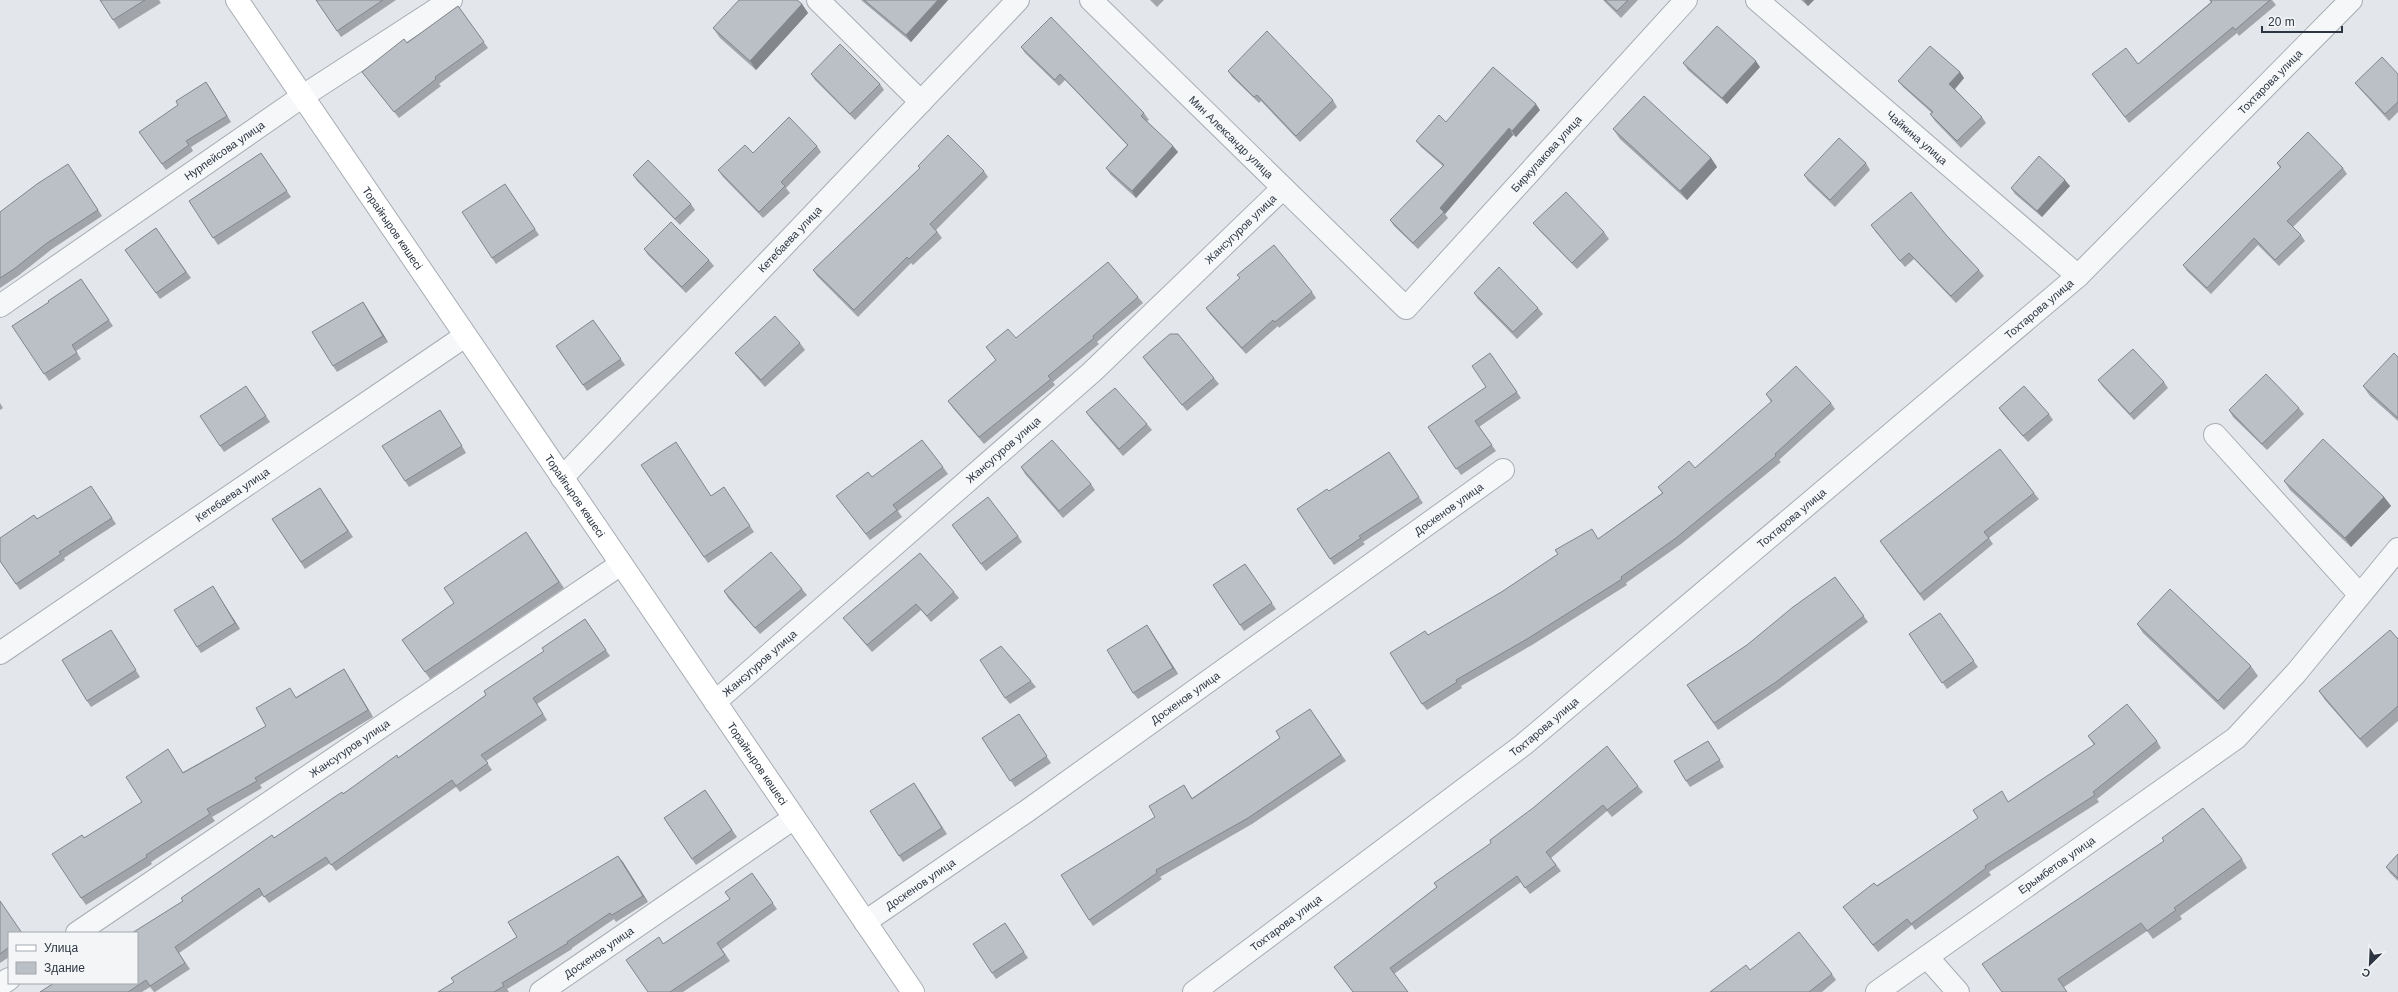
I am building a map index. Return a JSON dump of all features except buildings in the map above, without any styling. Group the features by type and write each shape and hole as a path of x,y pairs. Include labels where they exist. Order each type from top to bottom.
{"street":[{"name":"Торайғыров көшесі","path":"237,0 913,992"},
{"name":"Нурпейсова улица","path":"0,306 303,96 451,0"},
{"path":"818,0 920,102"},
{"name":"Кетебаева улица","path":"562,478 1018,0"},
{"name":"Мин Александр улица","path":"1091,0 1406,308"},
{"name":"Биркулакова улица","path":"1406,308 1686,0"},
{"name":"Чайкина улица","path":"1757,0 2078,276"},
{"name":"Тохтарова улица","path":"1194,992 1523,745 2078,276 2350,0"},
{"name":"Жансугуров улица","path":"715,702 1092,372 1283,188"},
{"name":"Кетебаева улица","path":"0,653 465,336"},
{"path":"2214,435 2360,595"},
{"name":"Доскенов улица","path":"865,922 1040,802 1503,470"},
{"name":"Ерымбетов улица","path":"1877,992 2236,738 2296,673 2398,549"},
{"name":"Жансугуров улица","path":"78,932 621,564"},
{"name":"Доскенов улица","path":"541,992 794,818"},
{"path":"1927,957 1958,992"}]}
